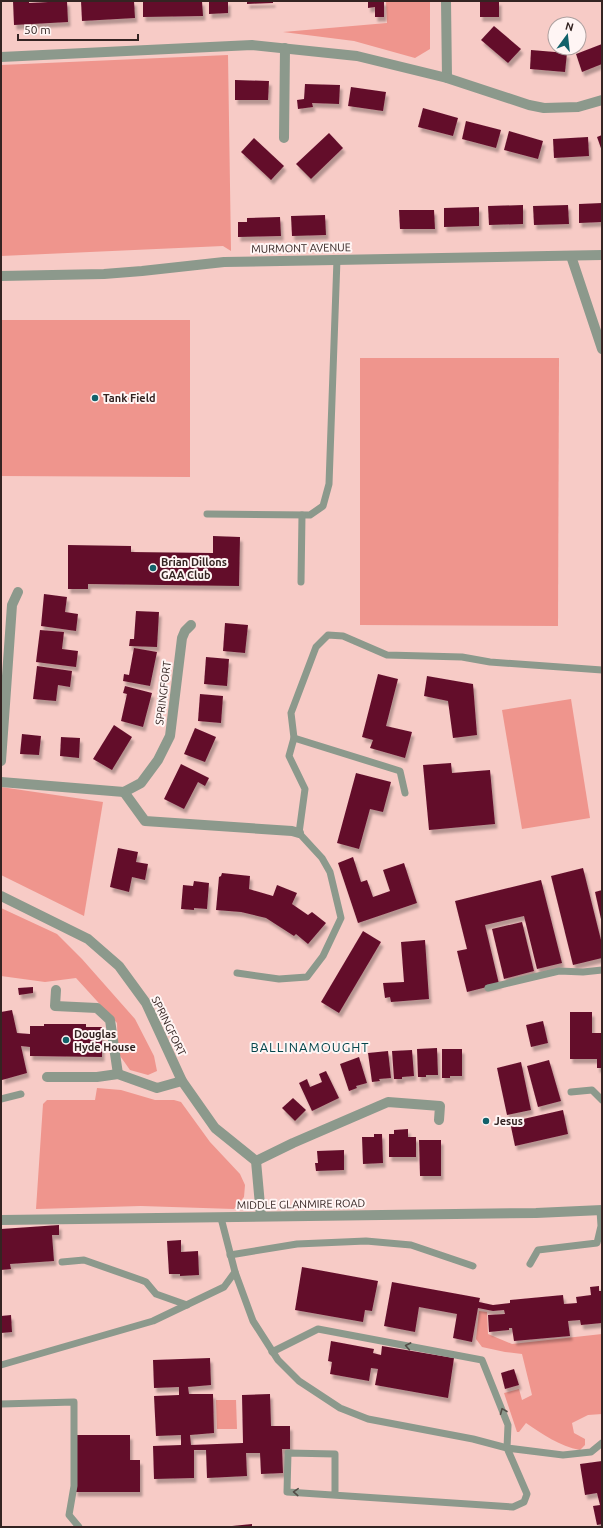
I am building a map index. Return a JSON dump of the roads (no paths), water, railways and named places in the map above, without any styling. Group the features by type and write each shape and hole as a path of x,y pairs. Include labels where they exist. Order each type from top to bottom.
{"street":[{"path":"446,1 447,78"},
{"path":"1,57 252,45 357,56 447,78 529,105 544,108 578,106 602,100"},
{"path":"284,138 285,48"},
{"path":"571,256 602,350"},
{"name":"MURMONT AVENUE","path":"1,276 142,272 224,262 602,256"},
{"path":"1,761 12,605 18,592"},
{"name":"SPRINGFORT","path":"124,792 141,782 158,760 170,736 182,638 185,631 191,625"},
{"path":"1,782 124,792 145,821 292,831 299,833"},
{"name":"SPRINGFORT","path":"1,896 88,939 118,966 146,1003 182,1081 215,1128 256,1161"},
{"path":"56,990 55,1006 97,1008 110,1020 118,1074"},
{"path":"47,1076 97,1077 118,1074 158,1088 182,1081"},
{"path":"261,1216 256,1161 293,1143 388,1102 440,1106 439,1120"},
{"name":"MIDDLE GLANMIRE ROAD","path":"1,1220 536,1214 601,1210"}],"lane":[{"path":"207,514 310,515 323,506 329,484 337,260"},
{"path":"301,582 302,515"},
{"path":"237,973 278,979 307,977 323,956 341,918 330,872 322,858 299,833 305,789 290,756 294,738 291,713 316,647 328,635 343,636 387,655 462,657 490,662 602,670"},
{"path":"294,738 400,771 404,793"},
{"path":"488,988 559,971 583,972 602,970"},
{"path":"571,1092 592,1090 602,1100"},
{"path":"1,1099 20,1094"},
{"path":"530,1264 538,1250 597,1243 601,1226 601,1210"},
{"path":"221,1218 235,1272 253,1321 272,1352 278,1360 299,1380 340,1408 368,1419 472,1439 507,1448 563,1455 591,1452 602,1443"},
{"path":"230,1255 296,1244 366,1241 411,1245 473,1266"},
{"path":"62,1262 84,1260 103,1266 146,1282 156,1294 187,1305"},
{"path":"1,1365 153,1321 224,1287 235,1272"},
{"path":"272,1352 318,1329 482,1360 508,1425 507,1448 527,1494 524,1502 513,1507 287,1492 288,1453 335,1454 335,1495"},
{"path":"1,1404 74,1402 74,1486 69,1515 80,1527"}],"place":[{"name":"Tank Field","path":"95,398"},
{"name":"Brian Dillons GAA Club","path":"153,568"},
{"name":"Douglas Hyde House","path":"66,1040"},
{"name":"Jesus","path":"486,1121"}],"district":[{"name":"BALLINAMOUGHT","path":"310,1047"}]}
